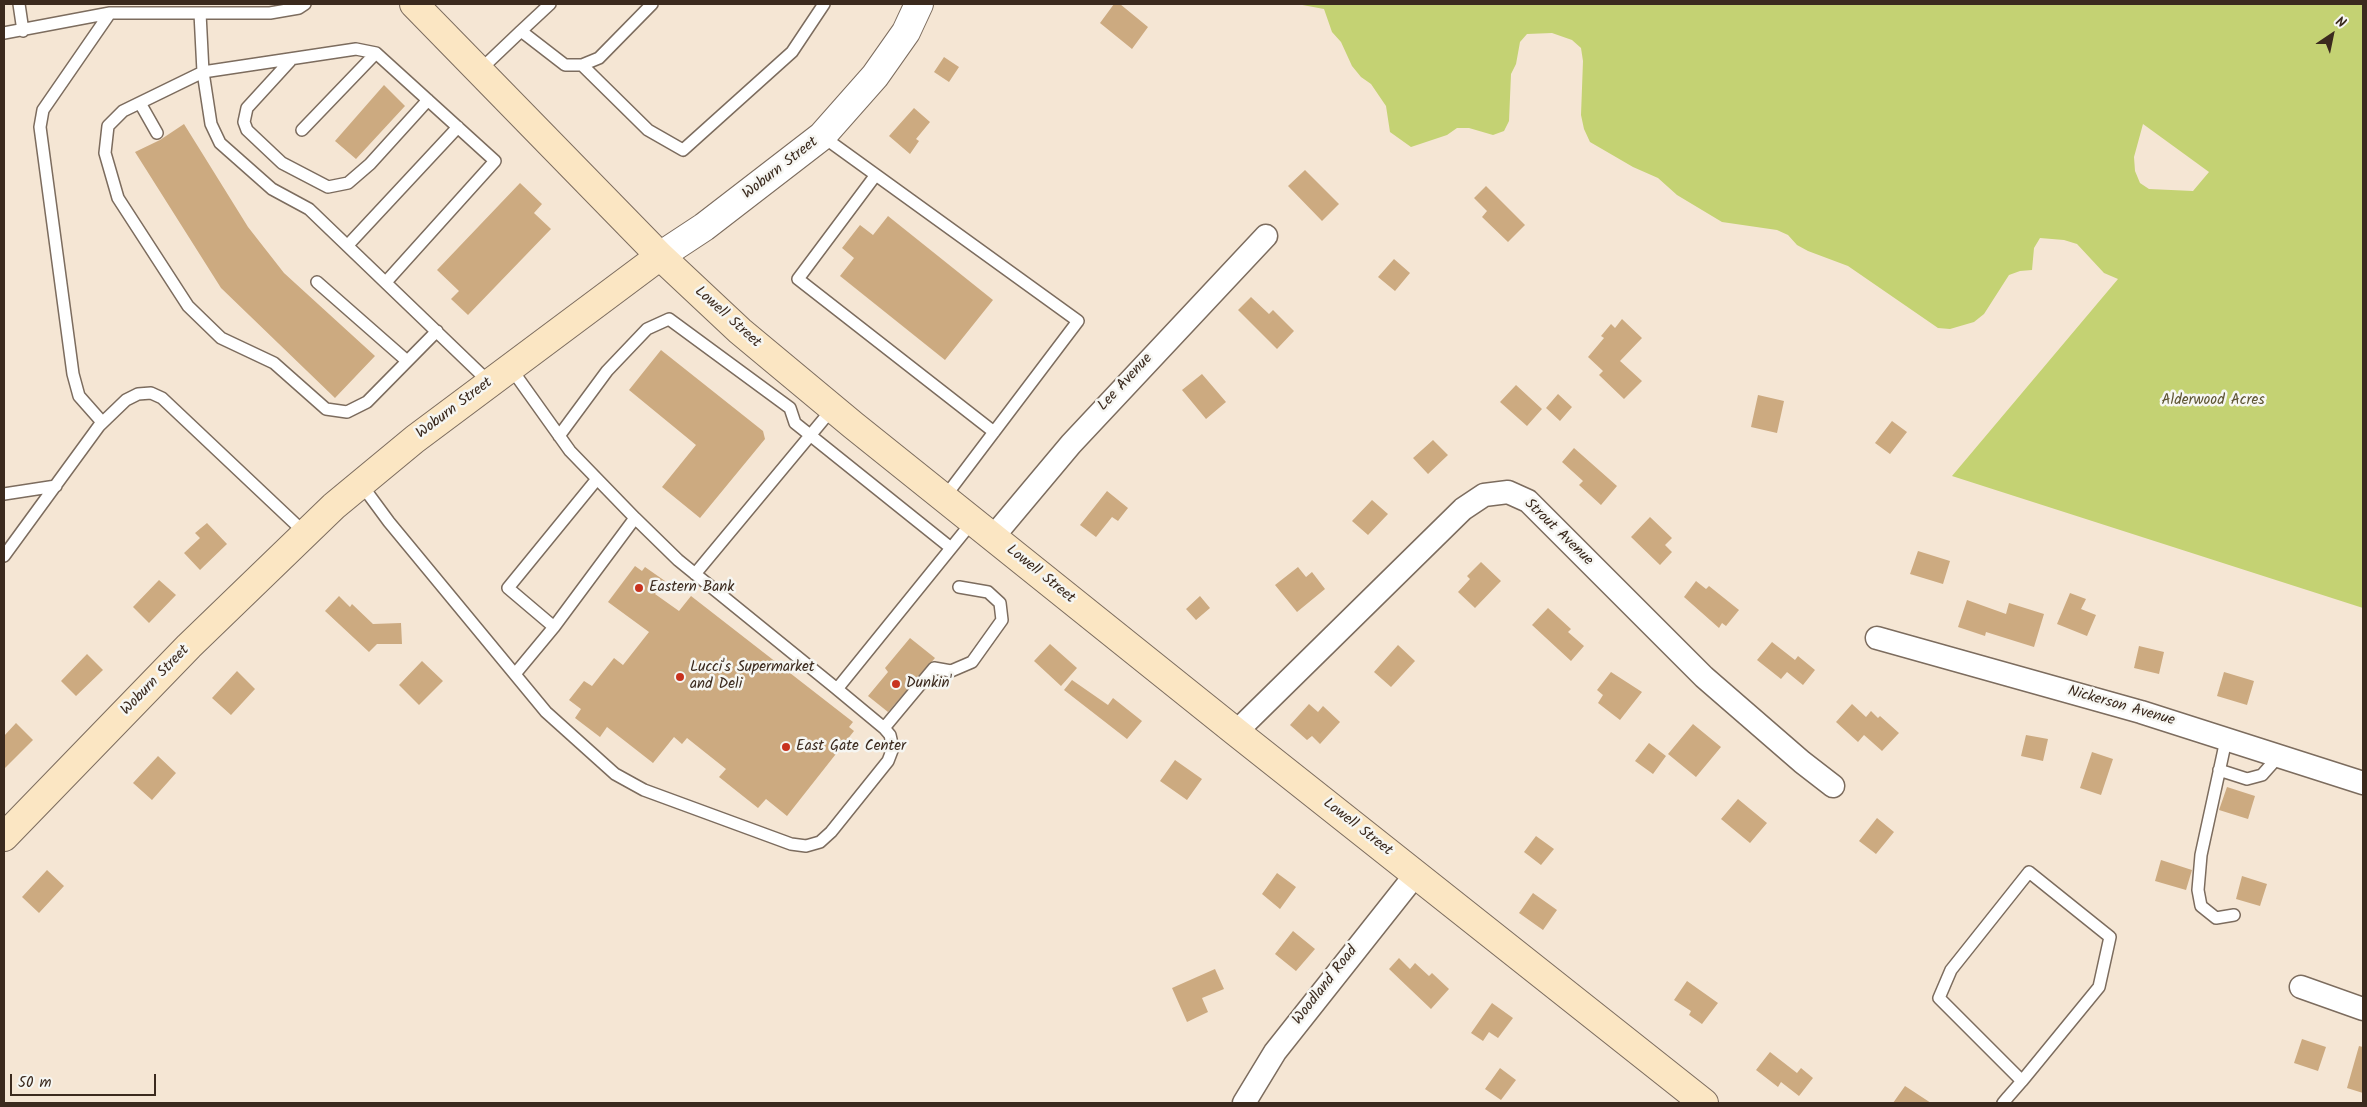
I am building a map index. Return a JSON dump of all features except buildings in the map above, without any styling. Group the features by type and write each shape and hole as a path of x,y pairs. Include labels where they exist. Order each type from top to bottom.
{"main road":[{"name":"Lowell Street","path":"414,4 478,72 660,256 740,331 798,397 833,408 1236,732 1704,1103"},
{"name":"Woburn Street","path":"4,837 190,646 305,533 361,484 500,374 660,256"}],"street":[{"name":"Woburn Street","path":"660,256 704,227 822,136 875,76 906,32 919,4"},
{"name":"Lee Avenue","path":"983,529 1071,444 1266,236"},
{"name":"Strout Avenue","path":"1236,732 1464,509 1487,494 1508,492 1520,496 1532,504 1704,677 1833,786"},
{"name":"Nickerson Avenue","path":"1877,638 2141,712 2363,783"},
{"name":"Woodland Road","path":"1244,1103 1275,1052 1416,874"},
{"path":"2301,987 2363,1009"}],"lane":[{"path":"19,4 23,31"},
{"path":"4,33 23,31 110,13 270,13 299,8 305,4"},
{"path":"478,72 550,4"},
{"path":"521,31 565,65 582,65 596,60 652,4"},
{"path":"582,65 648,130 683,150 792,52 824,4"},
{"path":"102,422 79,396 73,374 40,127 43,110 110,13"},
{"path":"200,14 203,72 211,124 220,143 272,189 309,210 437,331 500,374 635,518 695,574 884,728 893,744 888,761 826,838 813,844 798,845 644,790 615,774 546,712 389,522 361,484"},
{"path":"386,282 496,161 376,53 356,49 290,61 203,72 123,111 108,126 104,153 118,198 188,306 221,338 274,363 326,409 347,412 367,402 437,331"},
{"path":"302,130 376,53"},
{"path":"290,61 247,108 244,122 247,130 282,163 328,187 348,183 370,164 428,100"},
{"path":"140,102 157,133"},
{"path":"348,245 458,127"},
{"path":"822,136 1078,321 944,498"},
{"path":"875,176 798,279 994,432"},
{"path":"317,282 407,361"},
{"path":"559,436 607,371 647,329 669,319 798,397 795,423 951,548"},
{"path":"4,556 102,422 132,396 157,395 305,533"},
{"path":"695,574 833,408"},
{"path":"554,627 508,588 597,479"},
{"path":"4,494 56,486"},
{"path":"515,674 554,627 635,518"},
{"path":"836,689 951,548 983,529"},
{"path":"884,728 934,668 952,671 972,662 1002,620 1000,603 988,592 959,587"},
{"path":"2226,740 2201,855 2198,890 2202,906 2216,918 2234,915"},
{"path":"2219,770 2248,779 2262,775 2278,757"},
{"path":"2003,1103 2022,1081 2099,987 2110,937 2029,872 1951,970 1939,998 2022,1081"}],"green space":[{"name":"Alderwood Acres","path":"1297,4 2363,4 2363,608 1952,476 2118,279 2104,273 2077,244 2064,240 2040,238 2034,248 2032,270 2020,271 2009,275 1984,314 1974,322 1950,329 1938,328 1848,266 1808,251 1797,245 1788,235 1777,230 1722,222 1677,195 1658,178 1633,167 1590,142 1584,129 1581,115 1583,61 1581,48 1572,40 1552,33 1527,34 1520,42 1516,64 1511,74 1509,121 1504,131 1493,135 1469,128 1457,128 1447,135 1411,147 1390,132 1386,106 1371,84 1361,77 1352,66 1341,42 1332,32 1324,9","holes":["2143,124 2209,172 2193,191 2149,189 2140,183 2135,171 2134,157"]}],"place":[{"name":"Eastern Bank","path":"639,588"},
{"name":"Lucci's Supermarket and Deli","path":"680,677"},
{"name":"Dunkin'","path":"896,684"},
{"name":"East Gate Center","path":"786,747"}]}
